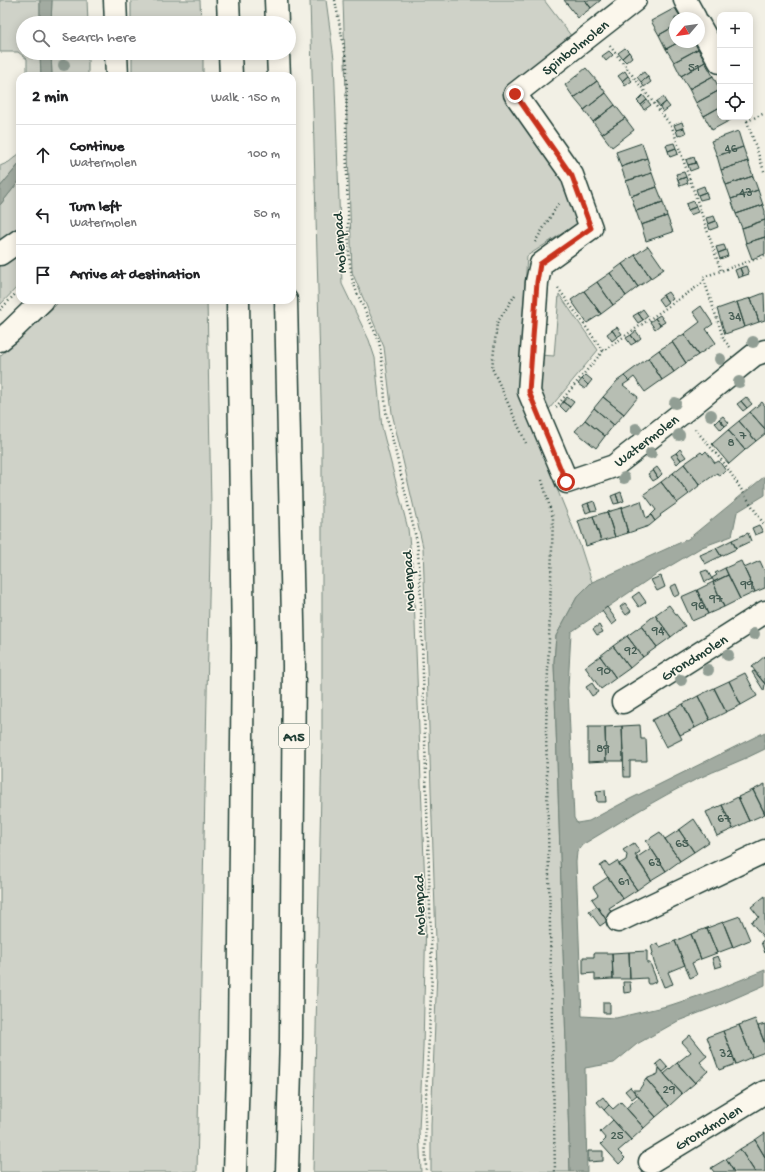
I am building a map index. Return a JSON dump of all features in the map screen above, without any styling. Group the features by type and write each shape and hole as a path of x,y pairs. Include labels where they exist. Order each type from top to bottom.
{"main road":[{"path":"115,0 116,16"},
{"path":"228,0 229,16"},
{"path":"276,0 277,16"},
{"name":"Spinbolmolen","path":"537,255 591,228 572,176 515,94 635,0"},
{"path":"685,0 692,12"},
{"path":"705,36 717,57"},
{"path":"116,60 117,72"},
{"path":"230,60 231,72"},
{"path":"278,60 279,72"},
{"path":"0,254 16,243"},
{"name":"Watermolen","path":"537,255 537,282 529,392 566,482 614,466 754,355 765,351"},
{"path":"0,340 39,304"},
{"path":"235,1172 239,1040 243,645 238,304"},
{"name":"A15","path":"286,304 294,666 291,1038 287,1172"},
{"name":"Grondmolen","path":"623,702 765,612"},
{"path":"618,921 765,851"},
{"name":"Grondmolen","path":"650,1162 765,1092"}],"path":[{"name":"Molenpad","path":"335,0 346,64 349,257 352,278 357,293 379,341 386,412 417,542 420,575 432,973 425,1116 426,1172"},
{"path":"598,30 672,127 721,271"},
{"path":"765,113 747,121 765,174"},
{"path":"562,198 536,240 537,255 603,351"},
{"path":"744,363 724,340 703,277 765,256"},
{"path":"542,424 603,351 704,282"},
{"path":"518,290 497,323 492,368 527,444"},
{"path":"0,310 16,293"},
{"path":"682,413 724,463 752,503 765,526"},
{"path":"542,480 553,518 546,730 555,1172"}],"shaded area":[{"path":"0,0 40,0 40,16 16,16 16,52 0,52"},
{"path":"40,0 52,0 51,16 40,16"},
{"path":"52,0 87,0 88,16 51,16"},
{"path":"131,0 200,0 201,16 131,16"},
{"path":"310,0 326,0 334,59 342,284 369,340 375,358 382,428 408,529 413,571 426,914 423,1048 419,1130 421,1172 313,1172 322,743 322,435"},
{"path":"343,0 544,0 575,41 507,91 569,183 583,220 527,256 520,363 521,394 526,413 580,545 592,582 577,597 556,636 554,662 570,1172 431,1172 431,1125 437,971 423,547 392,413 384,347 352,272"},
{"path":"27,60 40,60 41,72 27,72"},
{"path":"40,60 51,60 52,72 41,72"},
{"path":"51,60 88,60 88,72 52,72"},
{"path":"132,60 203,60 203,72 132,72"},
{"path":"16,156 16,168 0,187 0,166 9,162"},
{"path":"16,168 16,185 0,205 0,187"},
{"path":"16,185 16,237 0,249 0,205"},
{"path":"16,248 16,288 0,305 0,260"},
{"path":"559,294 598,350 545,414 536,386 540,355 554,356"},
{"path":"207,304 211,505 197,1172 0,1172 0,356 56,305"},
{"path":"765,476 765,495 737,512 732,536 702,547 655,575 571,632 568,688 574,818 577,823 589,821 765,732 765,749 695,780 666,795 582,845 577,852 576,862 582,1016 616,1018 671,1005 716,990 765,970 765,985 678,1021 637,1044 614,1063 585,1068 587,1172 570,1172 554,662 556,636 577,597 592,582 688,539"}],"building":[{"path":"564,0 585,0 591,8 578,18"},
{"path":"585,0 601,0 591,8"},
{"path":"675,8 677,12 669,12 669,29 659,35 651,21"},
{"path":"669,29 669,47 666,49 659,35"},
{"path":"669,47 698,49 674,62 666,49"},
{"path":"625,48 629,52 622,58 618,53"},
{"path":"698,49 705,62 681,76 674,62"},
{"path":"609,51 613,55 606,61 602,56"},
{"path":"629,52 632,57 626,62 622,58"},
{"path":"705,62 713,76 689,89 681,76"},
{"path":"586,68 597,81 574,98 565,85"},
{"path":"625,71 628,76 622,81 618,76"},
{"path":"644,72 648,77 641,82 637,77"},
{"path":"628,76 632,81 625,86 622,81"},
{"path":"713,76 717,84 717,92 696,103 689,89"},
{"path":"648,77 651,82 644,87 641,82"},
{"path":"597,81 606,93 584,110 574,98"},
{"path":"717,92 717,109 704,116 696,103"},
{"path":"606,93 615,105 593,122 584,110"},
{"path":"643,95 647,100 641,105 637,101"},
{"path":"663,97 666,102 660,107 656,102"},
{"path":"647,100 651,105 644,110 641,105"},
{"path":"666,102 670,107 663,112 660,107"},
{"path":"615,105 625,118 602,134 593,122"},
{"path":"717,109 717,120 730,120 712,130 704,116"},
{"path":"625,118 634,130 612,147 602,134"},
{"path":"682,122 684,128 676,130 674,125"},
{"path":"684,128 686,133 678,136 676,130"},
{"path":"738,131 743,147 717,156 711,141"},
{"path":"642,143 647,158 621,167 616,152"},
{"path":"674,143 676,148 668,151 666,145"},
{"path":"743,147 748,161 721,170 717,156"},
{"path":"676,148 678,154 670,157 668,151"},
{"path":"694,157 696,163 688,165 686,160"},
{"path":"647,158 652,173 626,181 621,167"},
{"path":"748,161 753,176 726,185 721,170"},
{"path":"696,163 698,168 690,171 688,165"},
{"path":"684,172 686,177 678,180 676,174"},
{"path":"652,173 657,187 631,196 626,181"},
{"path":"753,176 758,190 731,199 726,185"},
{"path":"686,177 688,183 680,186 678,180"},
{"path":"704,186 706,192 698,195 696,189"},
{"path":"657,187 663,202 636,211 631,196"},
{"path":"758,190 763,205 736,214 731,199"},
{"path":"706,192 708,198 700,200 698,195"},
{"path":"694,201 696,207 688,210 686,204"},
{"path":"663,202 667,216 641,225 636,211"},
{"path":"763,205 765,220 742,228 736,214"},
{"path":"696,207 698,212 690,215 688,210"},
{"path":"667,216 673,232 646,241 641,225"},
{"path":"714,216 716,221 708,224 706,218"},
{"path":"765,220 765,237 746,243 742,228"},
{"path":"716,221 718,227 710,230 708,224"},
{"path":"765,237 765,254 752,259 746,243"},
{"path":"724,245 726,250 718,253 716,247"},
{"path":"648,246 664,269 651,278 635,255"},
{"path":"726,250 728,256 720,259 718,253"},
{"path":"635,255 651,278 638,287 622,264"},
{"path":"622,264 638,287 626,296 610,273"},
{"path":"746,266 749,274 743,276 740,268"},
{"path":"740,268 743,276 738,278 735,270"},
{"path":"610,273 626,296 613,305 597,282"},
{"path":"597,282 613,305 601,314 584,291"},
{"path":"584,291 601,314 587,323 571,300"},
{"path":"668,292 673,299 668,302 663,295"},
{"path":"764,293 765,320 759,322 751,298"},
{"path":"663,295 668,302 663,306 658,299"},
{"path":"751,298 759,322 745,327 737,302"},
{"path":"737,302 745,327 725,334 717,309"},
{"path":"701,306 713,324 706,329 716,343 698,355 684,334 700,322 693,312"},
{"path":"643,309 648,316 643,320 638,313"},
{"path":"638,313 643,320 638,323 633,316"},
{"path":"660,315 665,322 660,325 655,318"},
{"path":"655,318 660,325 655,329 650,322"},
{"path":"617,327 622,334 617,337 612,330"},
{"path":"612,330 617,337 612,341 607,334"},
{"path":"636,331 641,338 636,342 631,335"},
{"path":"684,334 698,355 686,363 672,342"},
{"path":"631,335 636,342 631,345 626,338"},
{"path":"672,342 686,363 674,372 659,350"},
{"path":"659,350 674,372 662,380 648,358"},
{"path":"648,358 662,380 645,392 634,377 629,381 624,376"},
{"path":"586,375 592,380 588,385 582,379"},
{"path":"624,376 629,381 623,385 638,397 624,414 603,397 617,381"},
{"path":"582,379 588,385 585,389 578,384"},
{"path":"567,397 574,402 570,407 563,402"},
{"path":"603,397 624,414 614,425 594,408"},
{"path":"746,397 752,404 747,408 741,401"},
{"path":"741,401 747,408 743,411 737,404"},
{"path":"563,402 570,407 566,412 560,406"},
{"path":"762,402 765,406 765,429 750,412"},
{"path":"594,408 614,425 605,436 585,420"},
{"path":"750,412 765,429 765,434 756,441 739,421"},
{"path":"723,416 729,423 725,426 719,419"},
{"path":"719,419 725,426 721,430 715,423"},
{"path":"585,420 605,436 596,448 575,431"},
{"path":"739,421 756,441 745,450 728,430"},
{"path":"728,430 745,450 729,464 712,444"},
{"path":"680,449 686,457 681,460 676,453"},
{"path":"706,451 715,463 719,461 726,471 719,476 717,473 700,485 684,464 701,452 703,454"},
{"path":"676,453 681,460 677,464 671,456"},
{"path":"684,464 700,485 689,494 673,473"},
{"path":"657,467 662,474 658,478 653,470"},
{"path":"653,470 658,478 653,481 648,474"},
{"path":"673,473 689,494 677,503 661,482"},
{"path":"661,482 677,503 660,515 661,516 655,521 651,515 656,510 644,494"},
{"path":"621,492 624,501 619,503 616,494"},
{"path":"616,494 619,503 614,504 611,496"},
{"path":"594,501 597,510 591,511 588,503"},
{"path":"641,501 646,518 651,515 655,521 649,526 628,533 621,508"},
{"path":"588,503 591,511 586,513 583,505"},
{"path":"621,508 628,533 615,537 607,512"},
{"path":"607,512 615,537 601,541 593,516"},
{"path":"593,516 601,541 586,546 578,521"},
{"path":"759,525 763,532 755,535 752,528"},
{"path":"748,533 751,541 736,548 732,540"},
{"path":"732,540 736,549 721,556 716,548"},
{"path":"716,548 721,556 705,564 700,555"},
{"path":"741,561 755,592 740,599 725,568"},
{"path":"760,561 765,572 765,588 755,592 744,568"},
{"path":"725,568 728,575 714,582 712,578 717,575 715,573"},
{"path":"707,570 712,579 705,582 701,572"},
{"path":"728,575 740,599 724,607 713,582"},
{"path":"661,576 665,587 657,591 651,580"},
{"path":"713,582 724,607 708,614 697,590"},
{"path":"676,584 680,594 674,597 670,587"},
{"path":"697,590 708,614 692,621 681,597"},
{"path":"639,592 646,602 639,607 632,597"},
{"path":"625,603 631,611 626,615 620,607"},
{"path":"669,605 685,626 671,637 655,615"},
{"path":"607,607 617,621 612,625 602,611"},
{"path":"655,615 671,637 657,647 641,626"},
{"path":"599,625 603,632 597,635 593,629"},
{"path":"641,626 657,647 643,657 627,636"},
{"path":"627,636 643,657 630,668 613,646"},
{"path":"613,646 630,668 616,678 600,656"},
{"path":"600,656 616,678 601,689 585,667"},
{"path":"765,656 765,684 752,667"},
{"path":"754,671 765,684 764,691 752,672"},
{"path":"745,673 757,696 741,705 729,681"},
{"path":"729,681 741,705 726,712 714,688"},
{"path":"592,683 598,692 592,696 586,687"},
{"path":"714,688 726,712 710,720 698,696"},
{"path":"698,696 710,720 695,728 683,704"},
{"path":"683,704 695,728 680,735 668,712"},
{"path":"668,712 682,739 666,747 652,720"},
{"path":"640,725 641,739 646,739 647,761 630,761 630,777 624,777 622,726"},
{"path":"622,726 623,761 606,761 605,727"},
{"path":"588,727 605,727 606,761 588,762"},
{"path":"765,784 765,814 753,790"},
{"path":"605,790 606,802 597,802 596,791"},
{"path":"753,790 765,814 749,821 738,797"},
{"path":"738,797 749,821 733,829 722,805"},
{"path":"722,805 733,829 717,836 706,812"},
{"path":"694,819 709,842 694,852 679,830"},
{"path":"679,830 694,852 680,861 665,839"},
{"path":"660,832 680,861 666,871 646,841"},
{"path":"634,843 640,852 635,855 651,880 637,890 619,864 626,860 627,855 623,850"},
{"path":"651,848 666,871 651,880 636,858"},
{"path":"617,861 637,890 623,899 600,866 606,862 609,866"},
{"path":"608,877 623,899 609,908 614,916 607,921 592,899 598,895 593,887"},
{"path":"765,896 765,939 751,922 759,917 751,907"},
{"path":"597,906 607,921 600,926 589,911"},
{"path":"740,916 750,940 733,947 723,922"},
{"path":"723,922 733,947 717,953 707,928"},
{"path":"707,928 717,953 701,959 691,934"},
{"path":"691,934 701,959 692,963 697,975 690,978 675,941"},
{"path":"765,939 765,953 761,942"},
{"path":"675,941 685,965 668,972 673,984 664,987 654,962 651,946 658,943 660,947"},
{"path":"647,951 647,963 650,963 657,981 651,984 648,984 647,978 630,979 629,952"},
{"path":"629,952 630,979 613,979 612,953"},
{"path":"594,953 612,953 613,979 595,980 595,973 583,974 583,957 594,957"},
{"path":"718,956 722,966 715,968 712,958"},
{"path":"623,982 630,982 631,992 624,993"},
{"path":"603,1002 610,1002 610,1013 603,1013"},
{"path":"755,1019 765,1044 765,1052 752,1057 739,1025"},
{"path":"765,1024 765,1044 758,1026"},
{"path":"739,1025 752,1057 736,1064 723,1031"},
{"path":"723,1031 736,1064 719,1070 707,1037"},
{"path":"690,1035 707,1056 700,1062 708,1071 695,1083 677,1063 691,1052 682,1042"},
{"path":"661,1060 668,1068 663,1072 656,1064"},
{"path":"677,1063 695,1083 682,1094 664,1074"},
{"path":"659,1068 682,1094 669,1106 646,1079 658,1074"},
{"path":"646,1079 669,1106 656,1117 633,1090 639,1090"},
{"path":"630,1087 637,1095 632,1099 625,1091"},
{"path":"603,1097 609,1105 604,1110 597,1102"},
{"path":"639,1097 656,1117 644,1128 626,1108"},
{"path":"621,1102 644,1128 631,1140 604,1110 609,1105 613,1109"},
{"path":"613,1120 631,1140 618,1151 625,1158 619,1164 601,1144 606,1139 600,1132"},
{"path":"765,1133 765,1157 755,1140"},
{"path":"755,1140 765,1157 765,1172 755,1172 740,1149"},
{"path":"740,1149 755,1172 734,1172 726,1159"},
{"path":"588,1151 603,1151 603,1161 588,1162"},
{"path":"726,1159 734,1172 714,1172 711,1168"}],"route":[{"path":"515,94 572,176 591,228 540,264 537,282 529,392 566,482"}]}
